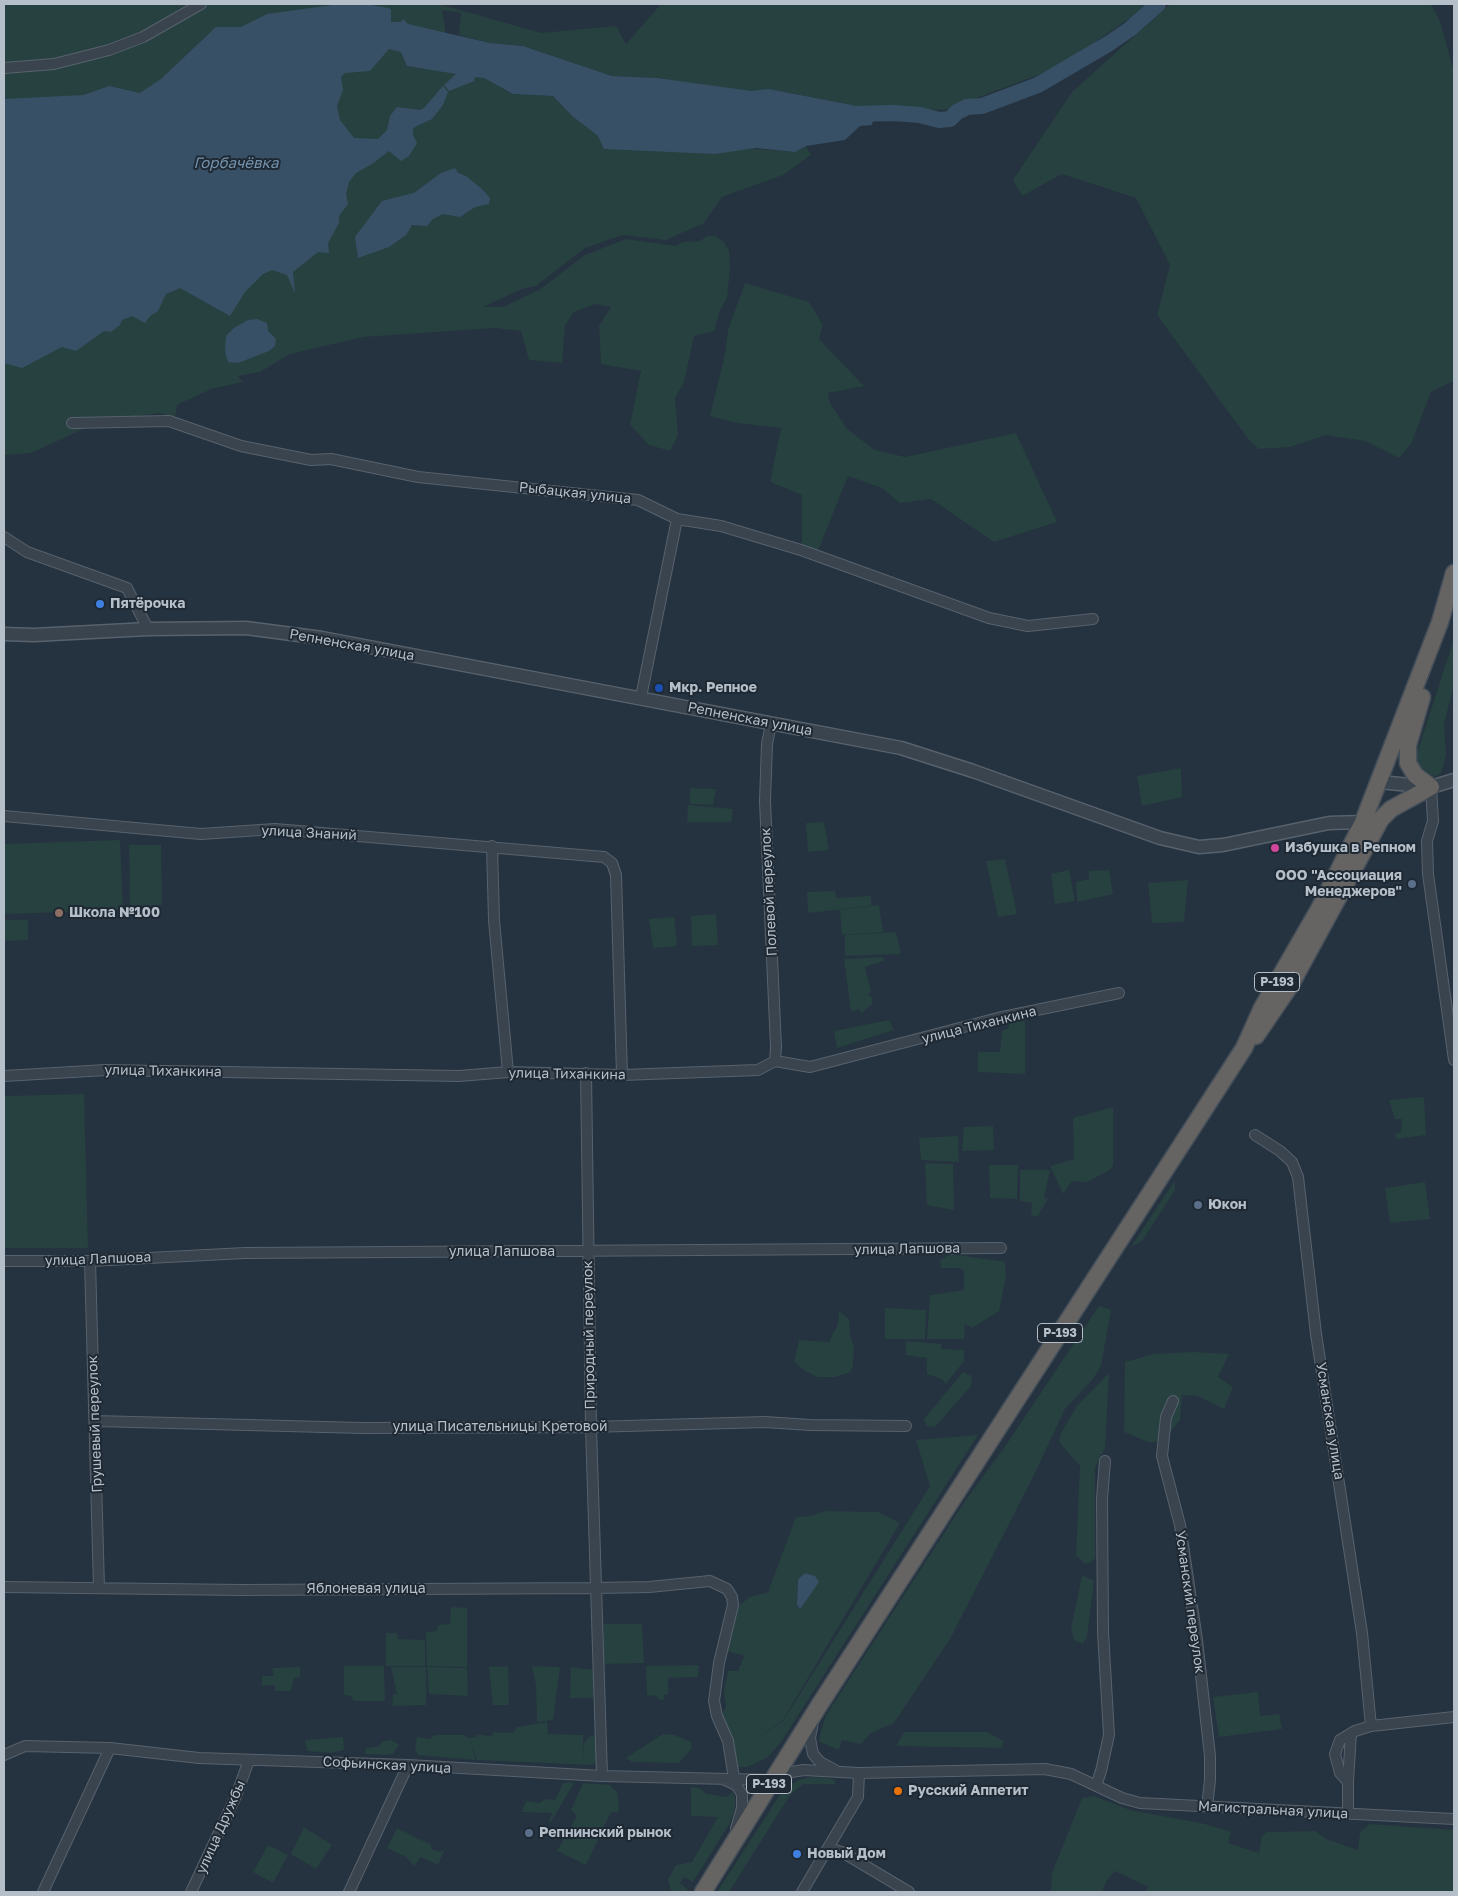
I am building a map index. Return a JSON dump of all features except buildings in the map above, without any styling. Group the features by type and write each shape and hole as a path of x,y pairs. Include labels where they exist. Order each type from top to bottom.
{"highway":[{"name":"Р-193","path":"703,1892 820,1704 1244,1048 1262,1008 1319,909 1363,822 1440,622 1454,573"},
{"path":"1244,1048 1261,1031 1290,986 1323,928 1363,848 1381,819 1391,809 1431,787 1410,769 1407,750 1427,680 1440,622"}],"street":[{"path":"4,68 54,64 119,47 149,34 201,4"},
{"name":"Рыбацкая улица","path":"72,423 169,421 241,446 311,460 330,459 418,477 638,500 677,519 721,526 802,550 989,618 1028,626 1093,619"},
{"path":"641,697 677,519"},
{"path":"4,537 27,552 127,588 148,629"},
{"name":"Репненская улица","path":"4,634 34,635 148,629 246,628 322,638 641,697 901,748 973,771 1182,844 1211,847 1329,823 1363,822"},
{"name":"Полевой переулок","path":"771,724 767,744 765,801 776,1047 775,1061"},
{"path":"1380,782 1431,787 1454,780"},
{"path":"1431,787 1434,821 1427,841 1428,874 1454,1060"},
{"name":"улица Знаний","path":"4,816 201,834 275,829 604,857 612,863 618,906 622,1074"},
{"path":"492,846 494,920 508,1072"},
{"name":"улица Тиханкина","path":"4,1076 106,1070 459,1076 508,1072 622,1074 758,1070 775,1061 810,1067 998,1018 1119,993"},
{"name":"Природный переулок","path":"586,1073 587,1252 595,1588 602,1776"},
{"name":"Усманская улица","path":"1255,1135 1280,1151 1292,1162 1298,1177 1316,1334 1362,1633 1371,1726"},
{"name":"улица Лапшова","path":"4,1261 90,1261 245,1252 587,1252 1001,1248"},
{"name":"Грушевый переулок","path":"90,1261 99,1588"},
{"name":"Усманский переулок","path":"1173,1401 1166,1418 1162,1456 1180,1525 1197,1640 1210,1756 1207,1807"},
{"name":"улица Писательницы Кретовой","path":"95,1421 363,1428 765,1422 810,1425 906,1426"},
{"path":"1096,1786 1106,1754 1109,1735 1103,1632 1102,1499 1105,1461"},
{"name":"Яблоневая улица","path":"4,1587 242,1590 595,1588 649,1587 710,1581 727,1589 732,1597 733,1605 719,1662 714,1701 717,1716 728,1741 734,1778"},
{"path":"820,1704 810,1732 812,1751 820,1762 841,1772"},
{"path":"1348,1782 1340,1773 1335,1750 1340,1740 1351,1733 1371,1726 1454,1717"},
{"path":"1348,1814 1351,1733"},
{"name":"Софьинская улица","path":"4,1755 25,1746 110,1748 199,1758 408,1765 602,1776 772,1780"},
{"path":"42,1892 110,1748"},
{"name":"улица Дружбы","path":"191,1892 236,1796 249,1760"},
{"path":"349,1892 408,1765"},
{"name":"Магистральная улица","path":"772,1780 790,1772 1045,1769 1071,1774 1122,1798 1140,1803 1454,1819"},
{"path":"802,1892 858,1797 858,1772"},
{"path":"707,1777 729,1782 741,1792 742,1812 731,1845"},
{"path":"828,1848 842,1852 909,1892"}],"green space":[{"path":"4,4 439,4 541,33 616,26 626,44 661,4 1145,4 1133,16 1057,68 944,110 857,106 769,89 751,92 658,78 612,76 523,46 490,43 459,35 461,13 442,10 445,27 445,72 484,78 513,94 553,96 572,116 598,136 795,152 806,146 811,155 783,175 722,197 704,223 666,240 623,235 585,248 536,286 522,289 483,307 503,307 539,290 585,255 626,239 676,246 683,242 700,241 707,236 715,236 724,242 729,251 730,268 727,298 720,310 714,331 694,336 684,382 675,398 678,435 670,451 649,445 630,425 641,371 601,364 599,326 611,307 595,304 574,312 565,325 562,363 529,360 521,331 495,328 363,337 290,354 260,372 238,376 243,382 211,389 177,405 175,417 160,413 123,418 111,416 30,453 4,455"},
{"path":"1170,4 1431,4 1440,21 1454,72 1454,381 1431,392 1411,444 1399,458 1365,441 1326,435 1290,447 1259,449 1249,440 1157,315 1170,265 1136,198 1062,174 1022,196 1013,180 1072,92"},
{"path":"745,283 809,302 823,325 819,339 864,386 828,393 830,403 847,429 875,450 905,457 1016,433 1057,522 994,542 931,499 900,503 882,488 848,476 818,551 802,545 802,495 770,482 781,428 737,423 710,416 725,354 728,330"},
{"path":"1454,639 1454,685 1444,724 1446,755 1441,773 1434,777 1420,767 1416,756"},
{"path":"1181,768 1182,797 1142,806 1137,776"},
{"path":"690,788 716,789 713,805 690,804"},
{"path":"688,805 733,809 731,822 687,822"},
{"path":"824,822 829,850 808,852 806,823"},
{"path":"120,840 123,910 4,914 4,844"},
{"path":"129,845 161,845 162,905 130,906"},
{"path":"1005,859 1017,914 998,917 986,861"},
{"path":"1069,870 1075,901 1055,904 1051,874"},
{"path":"1109,870 1113,894 1077,902 1076,882 1089,879 1089,871"},
{"path":"1188,880 1184,922 1152,923 1148,883"},
{"path":"835,891 837,898 871,896 871,906 808,913 807,892"},
{"path":"879,905 883,932 842,935 840,910"},
{"path":"716,914 718,945 692,946 691,916"},
{"path":"674,917 677,946 653,948 649,919"},
{"path":"4,920 28,920 28,940 4,941"},
{"path":"896,932 901,954 845,956 845,935"},
{"path":"883,957 884,961 865,967 871,992 868,994 872,998 872,1004 861,1014 860,1009 851,1012 844,959"},
{"path":"1025,1019 1025,1074 978,1072 978,1052 1000,1052 1002,1031 1009,1028 1009,1022"},
{"path":"889,1020 894,1030 837,1048 834,1031"},
{"path":"84,1094 88,1248 4,1248 4,1096"},
{"path":"1424,1097 1426,1135 1396,1139 1395,1134 1401,1132 1402,1119 1395,1119 1389,1100"},
{"path":"1113,1107 1113,1165 1110,1170 1087,1182 1072,1181 1063,1194 1050,1166 1074,1159 1073,1118"},
{"path":"993,1126 994,1150 962,1151 964,1127"},
{"path":"958,1136 959,1162 921,1160 919,1138"},
{"path":"925,1163 953,1164 954,1210 927,1205"},
{"path":"989,1165 1018,1165 1017,1199 990,1198"},
{"path":"1020,1170 1050,1170 1044,1197 1048,1199 1037,1217 1031,1215 1032,1203 1020,1201"},
{"path":"1175,1182 1175,1190 1142,1241 1131,1247 1173,1183"},
{"path":"1425,1182 1430,1219 1390,1223 1385,1188"},
{"path":"951,1254 1005,1262 1006,1276 999,1311 972,1328 965,1324 964,1339 927,1339 930,1295 964,1290 964,1271 960,1268 941,1268 940,1260"},
{"path":"1099,1306 1111,1310 1101,1366 1093,1379 1065,1409 1032,1479 950,1639 894,1723 871,1733 861,1744 842,1740 839,1750 822,1743 819,1741 820,1734 826,1715 967,1498 1004,1448"},
{"path":"885,1308 926,1310 925,1339 885,1339"},
{"path":"839,1311 849,1319 850,1336 854,1346 853,1366 850,1372 835,1377 818,1377 805,1371 794,1362 799,1340 829,1342 838,1324"},
{"path":"906,1341 941,1344 941,1349 964,1350 964,1361 946,1384 942,1379 927,1374 927,1358 906,1355"},
{"path":"1193,1352 1229,1354 1218,1377 1233,1387 1224,1409 1198,1396 1182,1395 1180,1420 1164,1440 1151,1443 1124,1432 1125,1362 1153,1354"},
{"path":"963,1372 972,1376 971,1386 935,1427 926,1426 924,1419"},
{"path":"1109,1373 1105,1448 1095,1468 1095,1558 1090,1563 1084,1563 1076,1555 1080,1466 1059,1442 1061,1433 1077,1406"},
{"path":"978,1435 781,1742 768,1757 747,1767 738,1767 735,1751 726,1732 722,1715 726,1706 724,1690 728,1671 738,1671 744,1656 727,1651 738,1606 750,1597 768,1592 796,1517 811,1516 824,1511 878,1512 900,1523 783,1720 755,1740 783,1721 930,1486 916,1440","holes":["805,1573 816,1578 800,1609 797,1606 798,1579"]},
{"path":"1082,1575 1094,1581 1087,1637 1083,1644 1074,1640 1071,1629"},
{"path":"451,1607 467,1608 467,1667 427,1666 426,1632 437,1631 438,1625 450,1624"},
{"path":"604,1624 642,1624 644,1663 604,1664"},
{"path":"386,1633 397,1633 398,1639 425,1640 425,1666 386,1666"},
{"path":"699,1665 698,1677 668,1678 668,1694 664,1695 664,1700 658,1699 657,1696 647,1695 646,1666"},
{"path":"344,1666 384,1666 385,1701 353,1701 352,1696 344,1695"},
{"path":"508,1666 509,1705 493,1705 489,1667"},
{"path":"532,1666 560,1667 553,1720 537,1722 536,1685"},
{"path":"300,1667 300,1677 294,1678 291,1691 275,1691 275,1685 262,1686 262,1676 274,1676 272,1668"},
{"path":"391,1667 426,1667 426,1705 392,1706 393,1694 397,1694"},
{"path":"427,1667 467,1668 468,1696 429,1694"},
{"path":"571,1667 594,1670 593,1698 570,1698"},
{"path":"1258,1692 1260,1716 1279,1714 1282,1729 1219,1737 1213,1697"},
{"path":"547,1722 548,1734 583,1735 584,1761 584,1743 589,1737 594,1735 597,1737 598,1761 593,1765 477,1760 469,1738 476,1737 477,1734 493,1735 493,1732 512,1733 517,1727"},
{"path":"904,1732 987,1732 1004,1741 1001,1748 896,1746"},
{"path":"663,1734 674,1735 691,1742 692,1748 679,1763 632,1762 626,1758"},
{"path":"435,1735 464,1735 469,1738 476,1760 418,1755 415,1748 417,1737 429,1739"},
{"path":"343,1737 344,1750 331,1753 307,1751 305,1740"},
{"path":"390,1740 399,1744 393,1754 365,1754 366,1748 379,1746 382,1742"},
{"path":"811,1777 829,1778 834,1780 836,1784 804,1784 790,1795 729,1892 717,1892 783,1790 798,1780"},
{"path":"563,1783 574,1783 551,1822 549,1822 552,1813 522,1812 526,1801 539,1803 545,1799 555,1800"},
{"path":"583,1783 610,1785 617,1792 619,1807 618,1812 611,1812 586,1865 557,1851 577,1816 571,1810"},
{"path":"691,1787 699,1788 707,1794 727,1797 732,1792 735,1796 735,1809 730,1823 693,1882 684,1877 680,1883 688,1890 687,1892 671,1892 668,1879 676,1865 692,1862 718,1817 691,1816"},
{"path":"1094,1796 1130,1810 1205,1824 1231,1832 1228,1843 1259,1853 1262,1836 1267,1832 1315,1831 1326,1839 1358,1850 1360,1832 1370,1824 1454,1830 1454,1892 1144,1892 1149,1887 1115,1871 1106,1882 1102,1892 1051,1892 1052,1873 1082,1798"},
{"path":"304,1827 332,1845 316,1869 291,1854"},
{"path":"397,1828 431,1845 431,1849 440,1852 445,1849 438,1865 421,1857 414,1866 406,1857 387,1848"},
{"path":"268,1845 288,1855 273,1883 253,1872"}],"water":[{"name":"Горбачёвка","path":"340,4 365,4 388,8 391,9 391,22 401,22 403,19 408,24 490,43 523,46 612,76 658,78 751,91 769,89 857,106 876,107 872,125 860,126 845,140 806,146 795,152 756,148 715,154 604,149 598,136 572,116 553,96 513,94 484,78 475,77 474,81 449,91 444,85 456,74 407,66 401,52 389,49 370,71 345,73 341,77 343,90 337,106 340,120 354,138 378,139 387,130 390,116 397,107 420,110 424,108 443,86 448,92 443,105 432,119 413,128 413,135 417,143 409,156 401,161 389,151 356,173 349,182 346,194 348,204 339,216 339,223 328,243 329,253 318,252 293,272 295,293 287,275 272,270 263,274 245,292 230,316 180,288 166,294 158,311 150,316 145,323 132,316 122,320 120,325 111,332 104,331 76,351 62,347 22,368 4,363 4,99 84,95 109,86 140,93 161,79 216,27 241,27 267,14"},
{"path":"455,168 458,173 466,176 483,190 490,198 489,204 475,207 460,217 443,214 433,219 427,226 412,225 406,235 389,247 358,258 355,237 382,201 414,193 441,173"},
{"path":"257,319 267,323 268,331 276,339 275,346 269,351 238,363 228,362 225,351 226,336 234,328 248,320"},
{"path":"805,1573 815,1576 819,1582 800,1609 797,1605 798,1579"}],"waterway":[{"path":"854,114 893,113 920,115 939,120 950,119 957,112 967,107 982,106 1038,85 1108,44 1130,29 1158,4"}],"place":[{"name":"Пятёрочка","path":"100,604"},
{"name":"Мкр. Репное","path":"659,688"},
{"name":"Избушка в Репном","path":"1275,848"},
{"name":"ООО \"Ассоциация Менеджеров\"","path":"1412,884"},
{"name":"Школа №100","path":"59,913"},
{"name":"Юкон","path":"1198,1205"},
{"name":"Русский Аппетит","path":"898,1791"},
{"name":"Репнинский рынок","path":"529,1833"},
{"name":"Новый Дом","path":"797,1854"}]}
